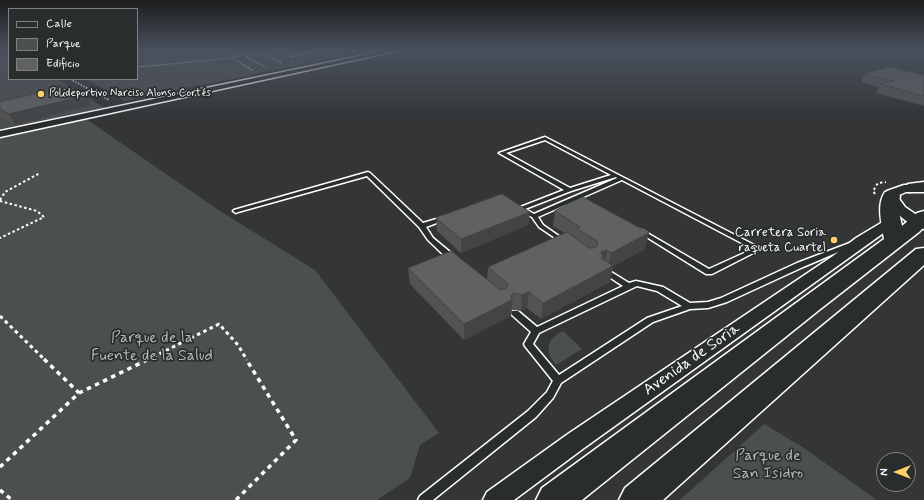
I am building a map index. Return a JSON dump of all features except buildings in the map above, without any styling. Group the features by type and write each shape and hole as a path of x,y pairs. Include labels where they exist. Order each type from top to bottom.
{"main road":[{"path":"890,196 893,231"},
{"name":"Avenida de Soria","path":"554,500 893,231 922,221"},
{"path":"637,500 922,256"}],"street":[{"path":"0,134 282,74"},
{"path":"921,188 904,189 890,196 895,205 922,221"},
{"name":"Avenida de Soria","path":"495,500 576,441 838,259 861,241 893,231"}],"lane":[{"path":"586,200 502,153 545,138 758,248 709,272 634,228"},
{"path":"236,211 368,174 422,226 430,239 460,265"},
{"path":"571,247 541,226 534,216 517,208 569,190 619,177"},
{"path":"534,216 619,177"},
{"path":"422,226 451,216"},
{"path":"424,500 532,414 550,396 558,380 650,320 689,306 708,305 724,300 800,265 861,241"},
{"path":"603,269 629,287"},
{"path":"558,380 528,344 536,331 638,283 655,287 674,296 689,306"},
{"path":"515,313 536,331"}],"path":[{"path":"72,80 118,105 117,109"},
{"path":"0,192 5,192 40,173"},
{"path":"0,238 44,217 37,210 0,201 5,192"},
{"path":"0,316 79,393"},
{"path":"0,467 79,393 219,324 238,345 296,440 236,500"},
{"path":"0,490 12,500"}],"green space":[{"name":"Polideportivo Narciso Alonso Cortés","path":"0,74 8,74 8,80 59,80 105,108 0,129"},
{"path":"138,74 253,74 125,101 88,80 138,80"},
{"name":"Parque de la Fuente de la Salud","path":"86,119 220,211 315,270 439,433 420,445 410,478 377,500 0,500 0,137"},
{"path":"563,331 582,349 556,365 548,350 550,342 553,338"},
{"name":"Parque de San Isidro","path":"764,424 804,448 877,500 680,500"}],"place":[{"name":"Polideportivo Narciso Alonso Cortés","path":"41,94"},
{"name":"Carretera Soria raqueta Cuartel","path":"834,240"}]}
